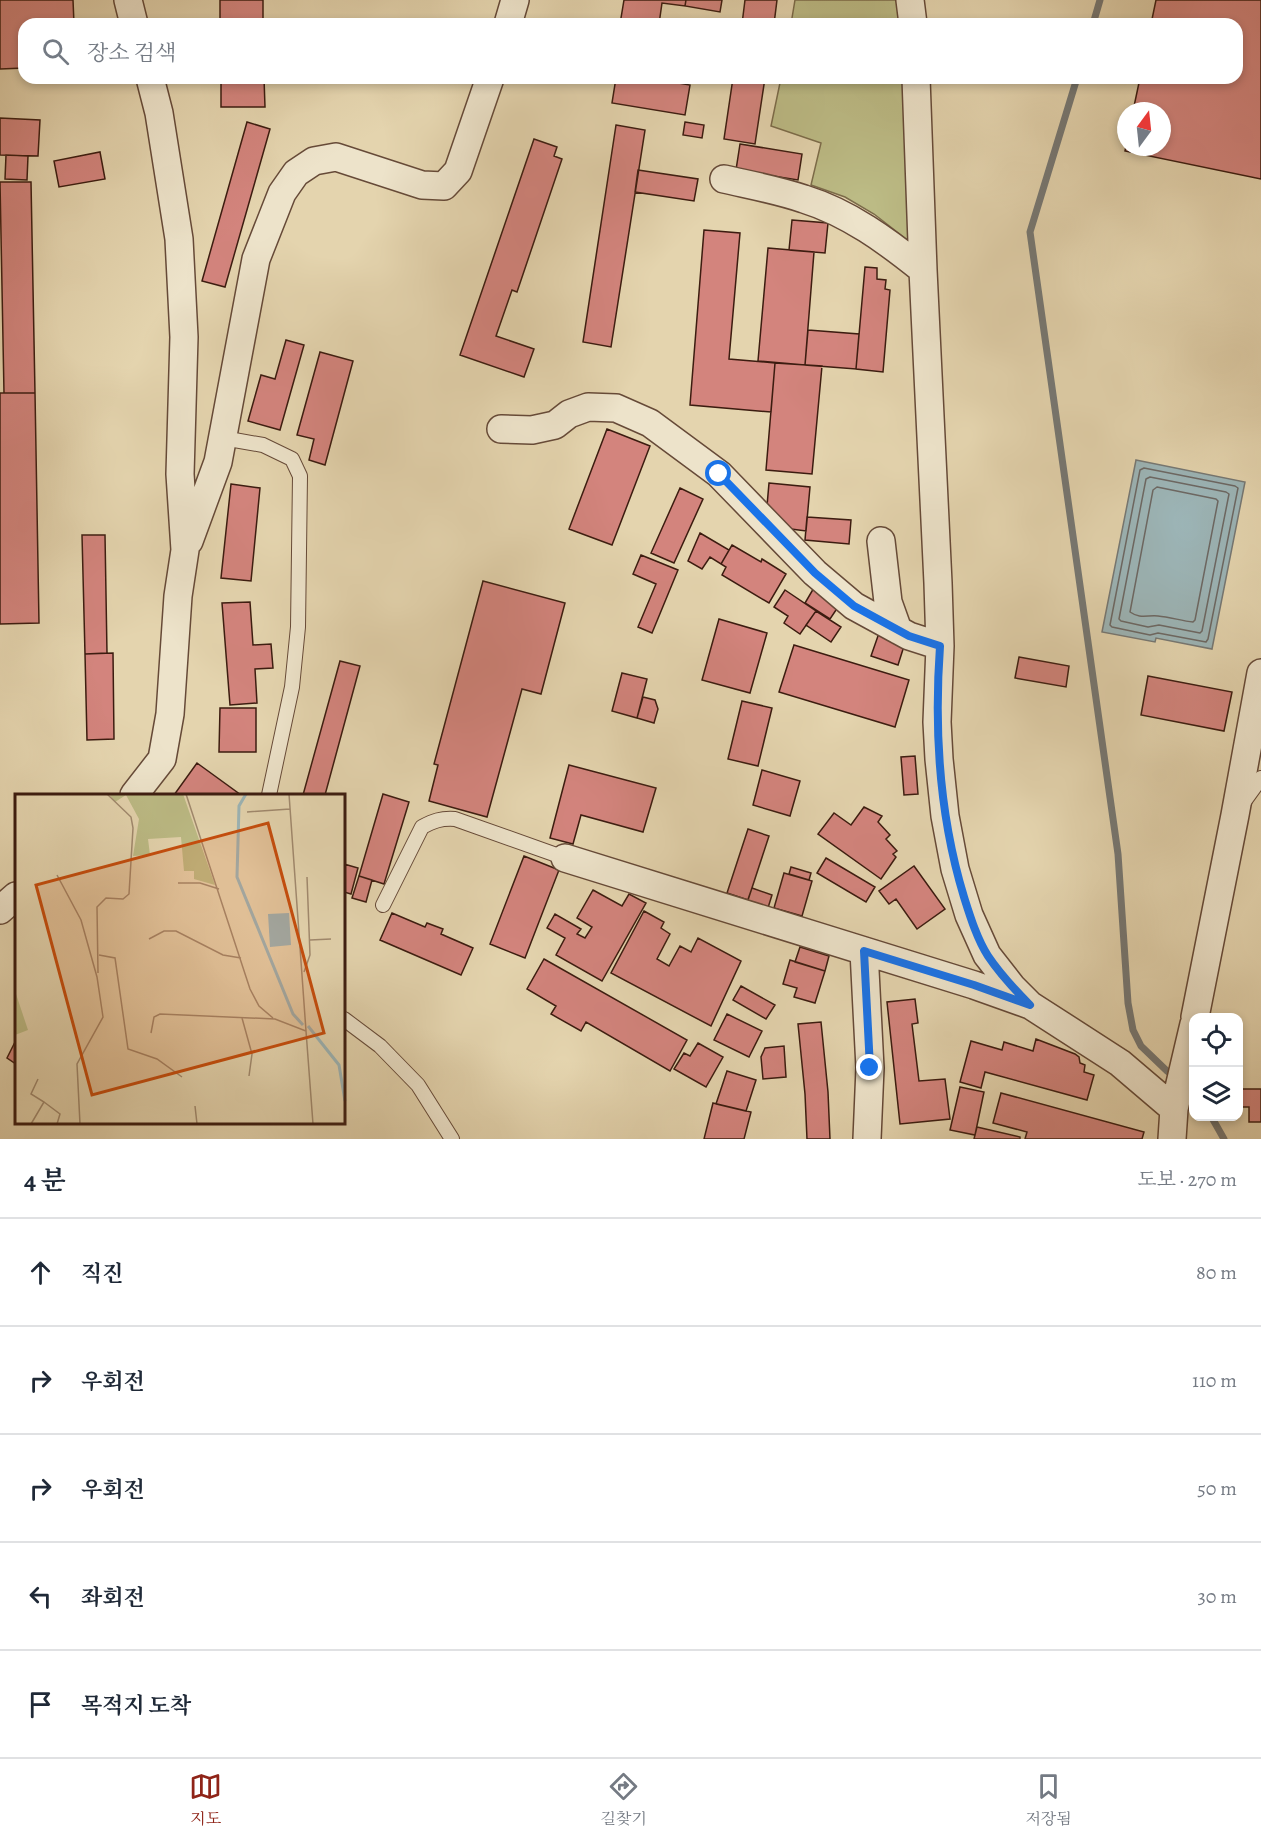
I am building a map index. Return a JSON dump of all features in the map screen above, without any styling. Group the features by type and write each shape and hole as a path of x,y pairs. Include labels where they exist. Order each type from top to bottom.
{"street":[{"path":"128,0 132,18"},
{"path":"510,18 515,0"},
{"path":"910,0 912,18"},
{"path":"152,84 159,113 179,239 184,337 180,474 185,550"},
{"path":"135,794 162,759 170,714 178,596 185,550 218,462 256,259 282,194 296,173 314,161 336,157 422,185 444,186 458,171 488,84"},
{"path":"916,84 922,270 940,646 937,722 945,816 955,869 969,915 987,955 1012,987 1030,1005 1120,1063 1178,1089"},
{"path":"724,179 805,199 834,210 884,238 922,270"},
{"path":"501,429 532,430 555,425 569,414 588,407 616,408 650,423 719,474 815,573 854,606 898,630 940,646"},
{"path":"881,541 888,602 898,630"},
{"path":"1196,1013 1261,673"},
{"path":"565,858 974,985 1030,1005"},
{"path":"0,910 15,897"},
{"path":"864,951 870,1068 867,1139"},
{"path":"1172,1139 1178,1089 1189,1044"}],"lane":[{"path":"223,438 263,445 292,459 300,476 298,627 292,687 269,794"},
{"path":"1235,815 1261,778"},
{"path":"382,905 422,827 433,820 454,819 565,858"},
{"path":"345,1020 380,1046 418,1085 452,1139"}],"shaded area":[{"path":"795,0 897,0 899,18 792,18"},
{"path":"780,84 903,84 910,242 874,214 845,197 811,185 821,143 771,126"}],"water":[{"path":"1136,460 1245,482 1212,649 1156,638 1155,642 1102,632"}],"building":[{"path":"0,0 73,0 74,18 18,18 18,68 0,69"},
{"path":"220,0 263,0 263,18 220,18"},
{"path":"624,0 686,0 685,6 662,3 660,18 621,18"},
{"path":"686,0 722,0 720,12 685,6"},
{"path":"745,0 777,0 775,18 743,18"},
{"path":"1156,0 1261,0 1261,179 1149,156 1171,156 1171,102 1135,102 1139,84 1243,84 1243,18 1152,18"},
{"path":"221,84 264,84 265,107 221,107"},
{"path":"615,84 690,85 685,115 612,103"},
{"path":"732,84 764,84 755,144 724,139"},
{"path":"0,118 40,120 38,156 0,155"},
{"path":"247,122 270,129 225,287 202,281"},
{"path":"685,122 704,125 702,138 683,135"},
{"path":"616,125 645,130 611,347 583,342"},
{"path":"534,139 557,147 554,156 562,159 517,292 512,290 496,336 534,349 524,377 460,355"},
{"path":"740,144 802,154 798,180 736,170"},
{"path":"100,152 105,179 59,187 54,161"},
{"path":"6,155 28,156 27,180 5,179"},
{"path":"638,170 698,179 694,201 635,192"},
{"path":"0,182 31,182 35,393 4,393"},
{"path":"792,220 828,223 825,253 789,250"},
{"path":"704,230 740,233 729,359 775,363 771,412 690,405"},
{"path":"768,248 814,252 805,365 758,361"},
{"path":"865,267 877,268 877,279 886,280 885,289 890,290 883,372 856,369"},
{"path":"808,330 859,334 856,369 805,365"},
{"path":"286,340 304,345 280,430 248,421 261,375 275,379"},
{"path":"320,352 353,361 325,465 309,460 314,439 297,435"},
{"path":"775,363 822,366 812,474 766,470"},
{"path":"0,393 35,393 39,623 0,624"},
{"path":"607,429 650,446 612,545 569,529"},
{"path":"769,483 810,487 806,531 791,529 767,506"},
{"path":"231,484 260,488 251,581 221,578"},
{"path":"680,488 703,499 674,563 651,553"},
{"path":"807,517 851,520 849,544 805,540"},
{"path":"700,533 729,550 721,564 710,557 702,569 688,561"},
{"path":"82,535 105,535 107,653 85,654"},
{"path":"732,545 761,562 762,559 786,574 769,603 722,575 726,567 721,564"},
{"path":"641,555 678,570 652,633 638,627 656,584 633,574"},
{"path":"483,581 565,603 541,694 522,689 487,817 429,801 438,765 434,764"},
{"path":"815,586 838,607 830,619 805,603"},
{"path":"785,590 816,611 800,634 784,623 788,616 774,607"},
{"path":"250,602 253,645 271,644 273,668 255,669 257,703 230,705 222,603"},
{"path":"816,611 841,627 831,642 806,625"},
{"path":"719,619 767,633 750,693 702,680"},
{"path":"879,633 904,646 898,665 871,656"},
{"path":"794,645 909,680 895,727 779,692"},
{"path":"113,653 114,739 87,740 85,654"},
{"path":"1019,657 1069,666 1066,687 1015,678"},
{"path":"340,661 360,666 325,794 303,794"},
{"path":"622,673 647,679 637,718 612,711"},
{"path":"1148,676 1232,692 1224,731 1141,715"},
{"path":"643,697 655,700 658,709 654,723 637,718"},
{"path":"742,701 772,708 758,766 728,759"},
{"path":"220,708 256,708 256,752 219,752"},
{"path":"915,756 918,794 904,795 901,757"},
{"path":"197,763 240,794 175,794"},
{"path":"569,765 656,788 643,832 581,815 573,844 550,838"},
{"path":"762,770 800,781 790,816 753,805"},
{"path":"383,794 409,802 384,884 359,876"},
{"path":"864,807 882,816 878,822 890,835 886,839 897,851 893,854 896,857 881,879 818,834 834,813 851,825"},
{"path":"748,829 769,836 748,900 727,893"},
{"path":"524,856 559,870 525,958 490,944"},
{"path":"826,858 875,887 866,902 817,873"},
{"path":"345,864 358,868 351,894 345,892"},
{"path":"914,866 945,909 917,929 896,899 889,904 879,891"},
{"path":"791,867 811,873 809,880 789,874"},
{"path":"784,873 812,881 802,916 774,908"},
{"path":"359,876 372,880 366,902 352,898"},
{"path":"752,888 772,895 767,911 746,905"},
{"path":"593,890 622,906 629,894 646,903 602,981 556,955 565,938 547,928 555,914 581,929 577,934 585,938 592,927 577,918"},
{"path":"644,911 664,922 661,928 670,934 657,959 669,966 680,946 691,952 698,938 741,961 711,1026 611,973"},
{"path":"392,913 425,927 427,923 443,929 441,934 473,948 461,975 380,940"},
{"path":"800,947 829,956 825,971 795,962"},
{"path":"544,959 687,1040 670,1071 586,1022 581,1031 551,1014 556,1006 527,989"},
{"path":"790,960 825,971 815,1003 794,997 797,988 783,984"},
{"path":"741,986 775,1005 766,1019 733,1000"},
{"path":"915,999 918,1023 912,1024 919,1081 945,1079 950,1119 900,1124 887,1002"},
{"path":"727,1014 762,1031 749,1057 714,1040"},
{"path":"821,1022 830,1139 807,1139 798,1024"},
{"path":"1036,1039 1079,1057 1080,1063 1085,1065 1084,1072 1094,1075 1087,1100 985,1072 981,1088 960,1082 971,1041 1002,1050 1004,1042 1033,1051"},
{"path":"15,1042 15,1063 7,1058"},
{"path":"698,1043 723,1057 706,1087 674,1069 684,1053 690,1056"},
{"path":"784,1046 786,1077 763,1079 761,1057 765,1048"},
{"path":"727,1071 756,1080 746,1111 716,1104"},
{"path":"960,1087 984,1092 975,1135 950,1130"},
{"path":"1243,1089 1261,1089 1261,1122 1249,1122 1249,1107 1243,1107"},
{"path":"1001,1093 1144,1132 1142,1139 1025,1139 1027,1132 993,1123"},
{"path":"713,1103 751,1112 744,1139 704,1139"},
{"path":"977,1127 1020,1137 1020,1139 974,1139"}],"waterway":[{"path":"1095,18 1100,0"},
{"path":"1075,84 1030,232 1118,854 1128,1003 1133,1030 1141,1046 1175,1077"},
{"path":"1214,1121 1224,1139"}],"route":[{"path":"719,474 815,573 854,606 909,636 940,646 937,722 939,759 945,816 955,869 969,915 987,955 1012,987 1030,1005 864,951 870,1068"}]}
